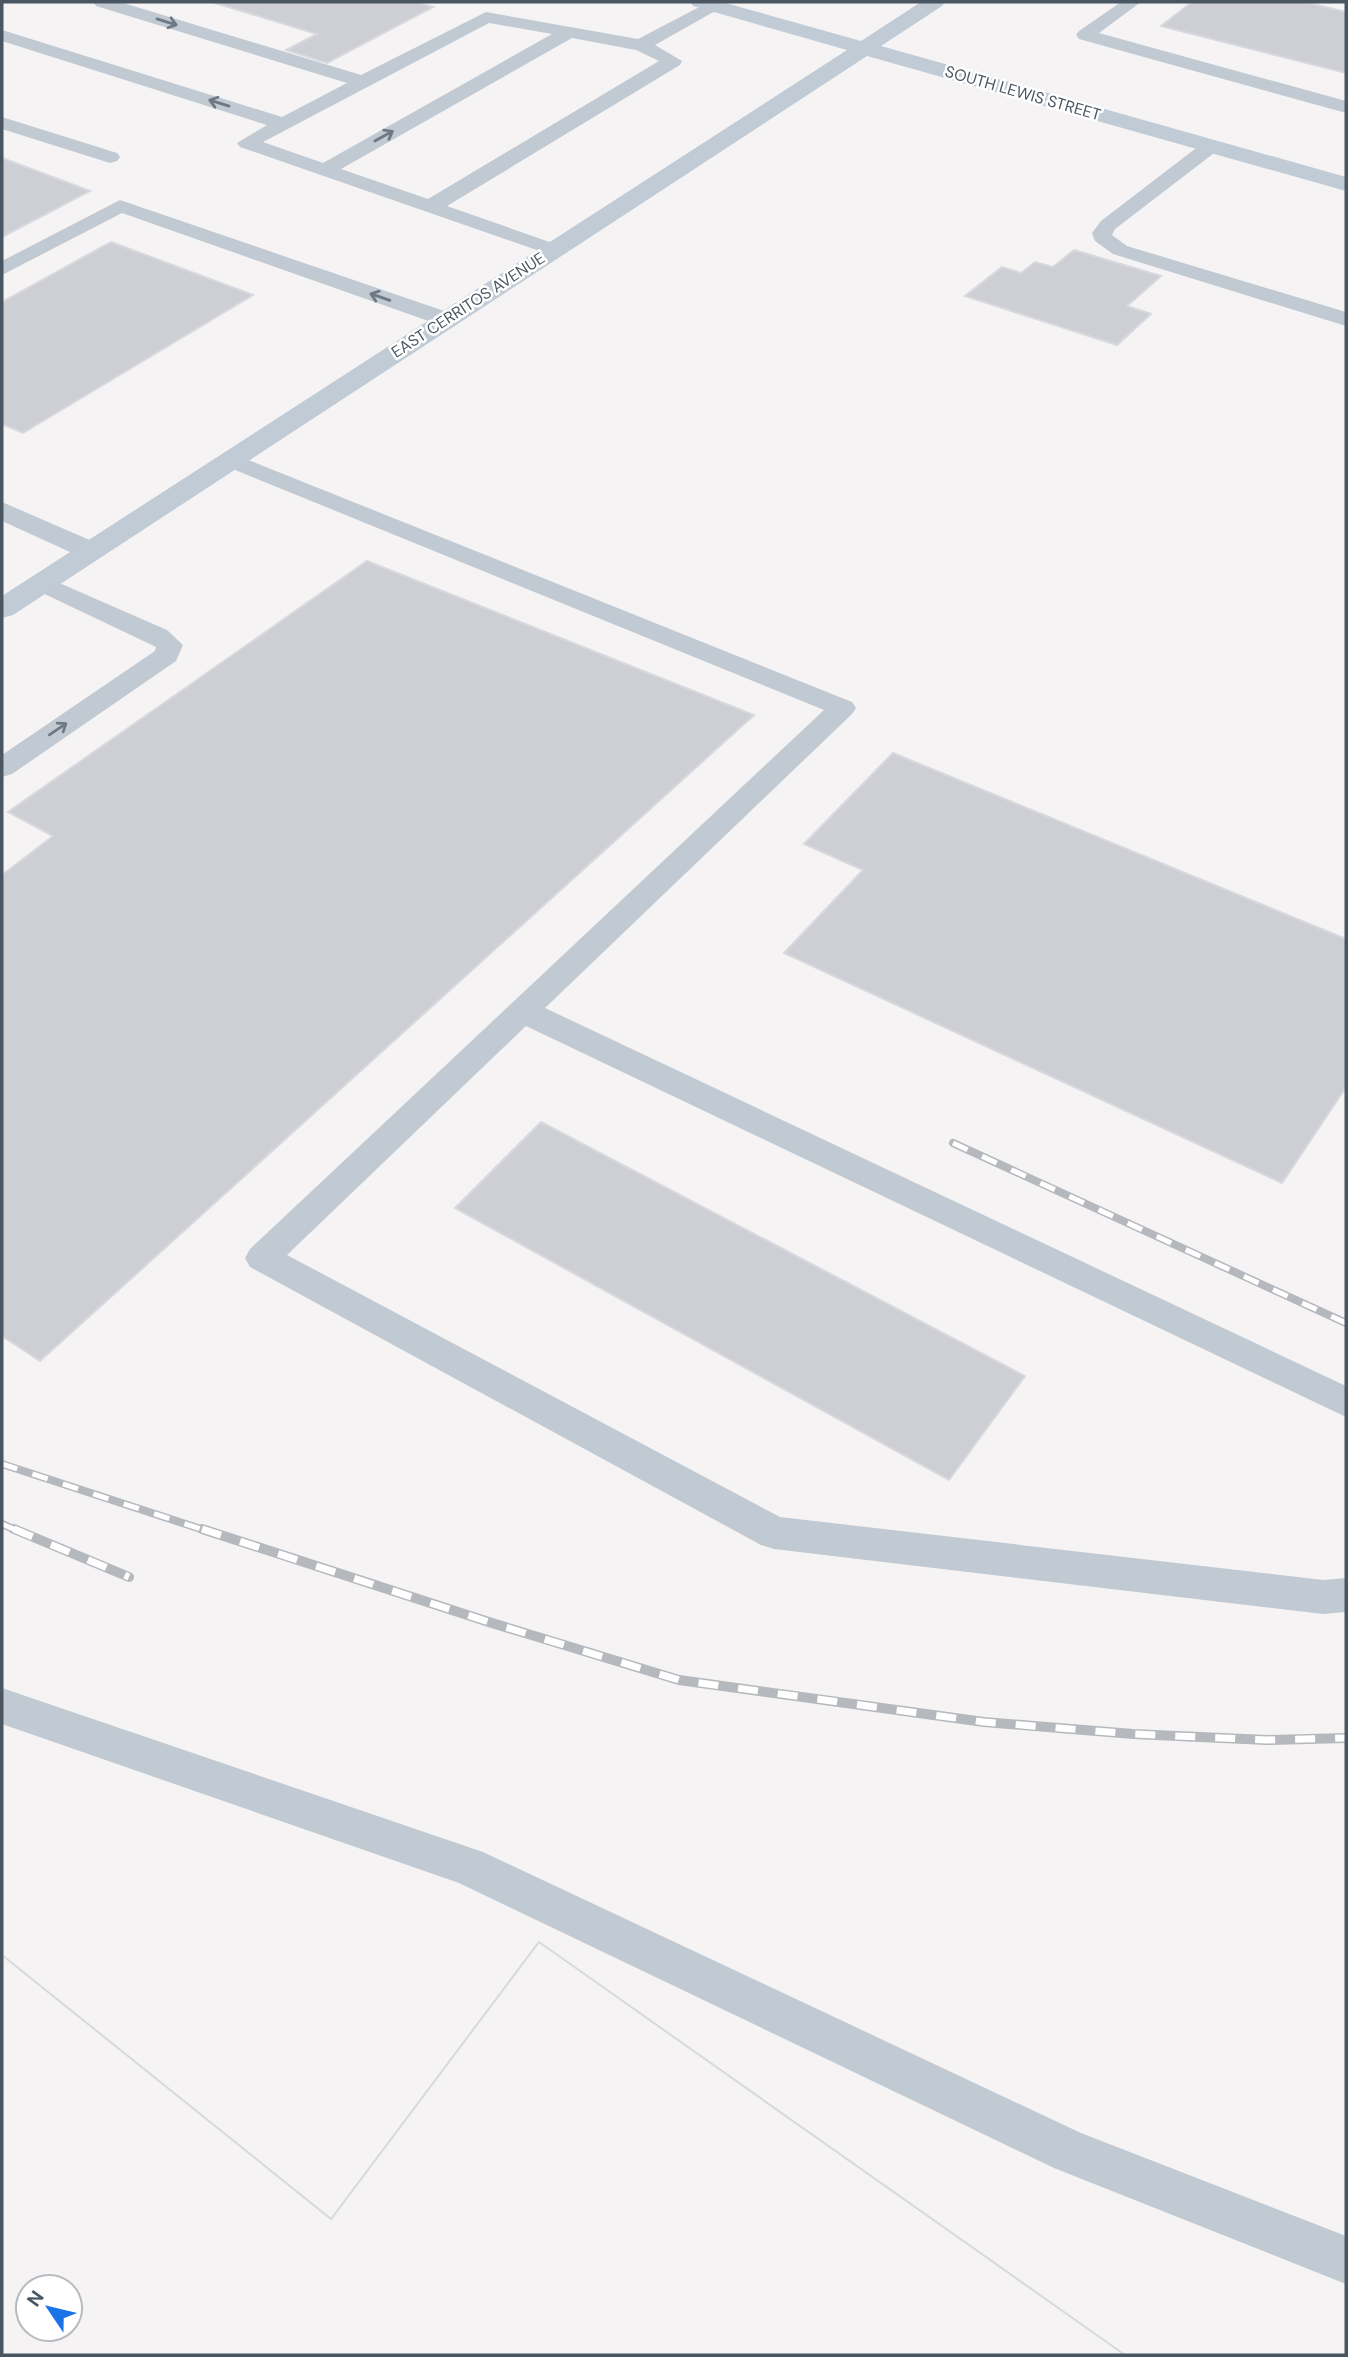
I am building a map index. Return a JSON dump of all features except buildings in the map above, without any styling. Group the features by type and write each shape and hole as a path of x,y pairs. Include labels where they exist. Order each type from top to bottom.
{"main road":[{"name":"EAST CERRITOS AVENUE","path":"2,609 935,2"},
{"name":"SOUTH LEWIS STREET","path":"707,4 1346,184"}],"street":[{"path":"2,510 91,551"}],"lane":[{"path":"102,2 363,82"},
{"path":"1132,2 1085,35 1346,107"},
{"path":"641,45 707,4"},
{"path":"430,206 673,61 641,45 486,17 247,143 554,250"},
{"path":"324,170 569,32"},
{"path":"2,35 284,124"},
{"path":"2,123 110,157"},
{"path":"1210,146 1108,225 1102,237 1120,250 1346,319"},
{"path":"2,269 120,206 445,319"},
{"path":"230,460 842,708 262,1258 774,1533 1310,1595 1346,1595"},
{"path":"2,768 167,655 170,645 158,636 41,583"},
{"path":"523,1011 1346,1402"},
{"path":"2,1706 468,1866 1070,2152 1346,2260"}],"railway":[{"path":"953,1143 1346,1323"},
{"path":"2,1464 207,1531"},
{"path":"2,1524 18,1531"},
{"path":"14,1529 129,1577"},
{"path":"202,1529 679,1680 984,1722 1133,1734 1267,1740 1346,1738"}]}
